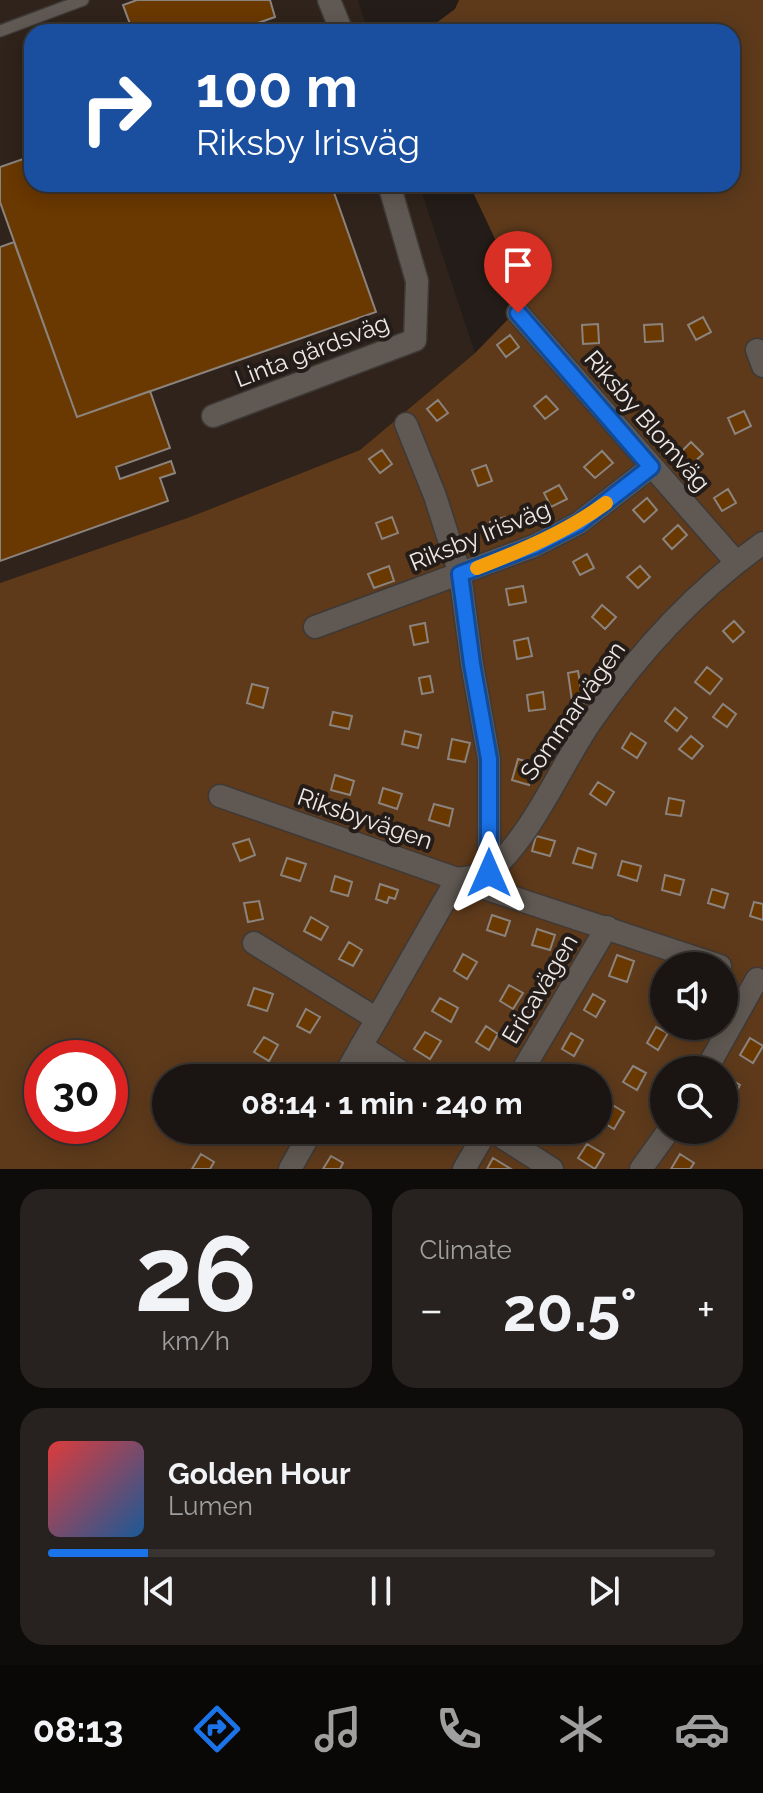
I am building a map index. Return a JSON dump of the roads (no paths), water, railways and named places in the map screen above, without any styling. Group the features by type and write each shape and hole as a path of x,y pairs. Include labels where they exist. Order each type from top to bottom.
{"street":[{"path":"329,0 339,24"},
{"name":"Linta gårdsväg","path":"213,416 415,340 417,281 391,192"},
{"name":"Riksby Blomväg","path":"518,313 736,562"},
{"path":"351,1064 457,879 489,873 489,759 460,574 435,496 406,424"},
{"name":"Riksby Irisväg","path":"315,627 534,546 579,523 651,467"},
{"name":"Sommarvägen","path":"489,873 520,837 590,723 652,643 736,562 763,543"},
{"name":"Riksbyvägen","path":"220,796 679,952"},
{"name":"Ericavägen","path":"526,1064 607,927"},
{"path":"254,943 377,1019"},
{"name":"Riksbyvägen","path":"738,972 760,980"},
{"path":"714,1056 760,980"},
{"path":"361,1046 389,1064"},
{"path":"290,1169 304,1144"},
{"path":"464,1169 480,1144"},
{"path":"512,1144 552,1169"},
{"path":"641,1169 659,1144"}],"lane":[{"path":"0,31 83,0"}]}
